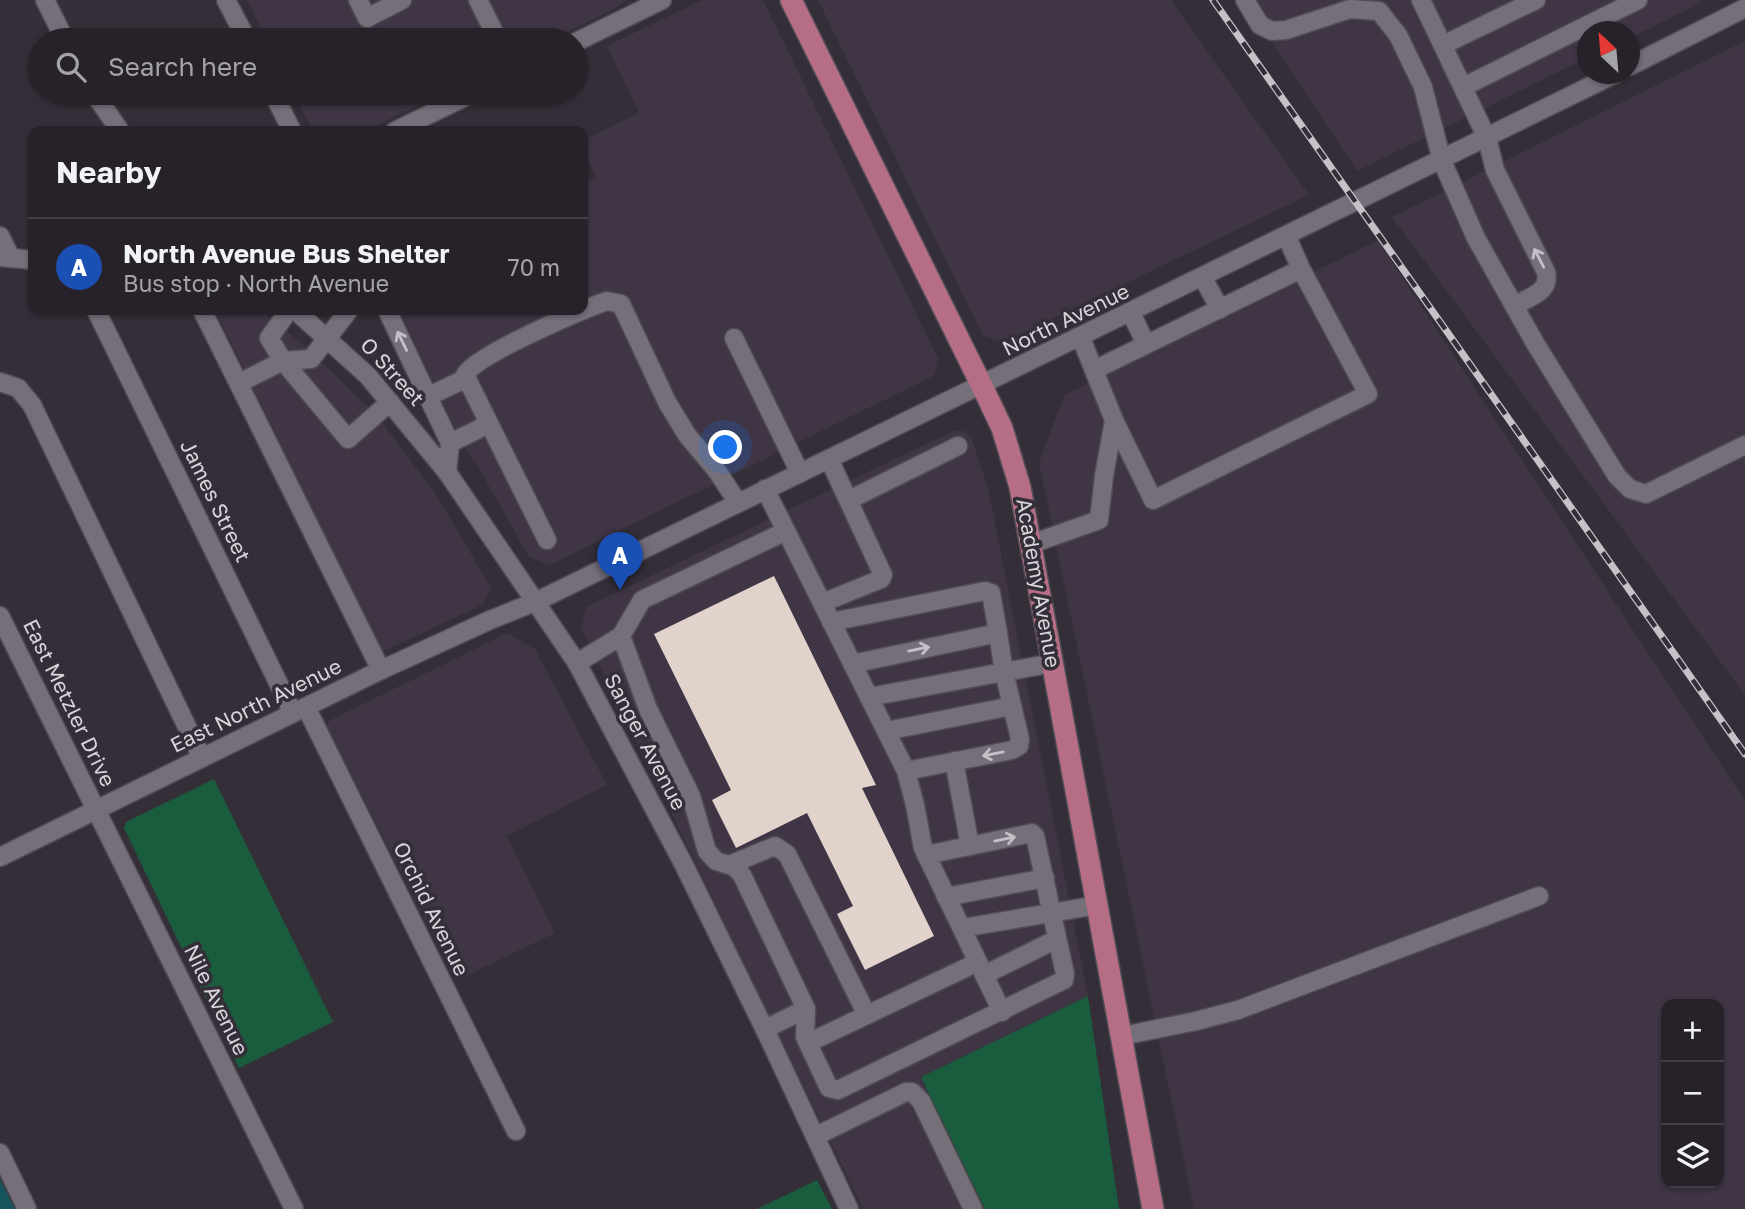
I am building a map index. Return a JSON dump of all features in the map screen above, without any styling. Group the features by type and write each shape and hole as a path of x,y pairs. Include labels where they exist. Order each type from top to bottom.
{"main road":[{"name":"Academy Avenue","path":"791,0 982,386 1008,446 1020,487 1031,544 1153,1209"}],"street":[{"path":"45,0 59,28"},
{"path":"226,0 241,28"},
{"path":"358,0 367,18 402,0"},
{"path":"478,0 492,28"},
{"path":"1245,0 1260,25 1272,31 1286,30 1350,9 1376,6 1398,35 1423,87 1442,160 1476,239 1617,476 1630,489 1646,494 1745,445"},
{"path":"1443,45 1536,0"},
{"path":"1463,87 1638,0"},
{"path":"588,36 655,1"},
{"path":"1426,1 1443,45 1487,138 1494,170 1546,272 1548,281 1544,289 1514,306"},
{"path":"1640,60 1744,4"},
{"name":"North Avenue","path":"535,602 1081,338 1595,84"},
{"path":"102,105 117,126"},
{"path":"279,105 290,126"},
{"path":"405,126 448,105"},
{"path":"0,236 6,258 28,260"},
{"path":"1081,338 1114,420 1153,500 1368,394 1301,270 1287,237"},
{"path":"1094,370 1301,270"},
{"path":"1203,278 1220,309"},
{"path":"588,308 607,301 621,304 667,402 687,435 717,471 738,503"},
{"path":"1131,313 1146,344"},
{"name":"James Street","path":"99,315 300,710"},
{"path":"205,315 381,670"},
{"path":"285,315 269,338 283,361 348,439 390,402"},
{"name":"O Street","path":"301,315 328,338 390,402 447,472"},
{"path":"239,383 283,361 311,359 345,315"},
{"path":"389,315 450,443 447,472"},
{"path":"547,540 465,375 467,369 491,353 573,315"},
{"path":"734,338 800,473"},
{"path":"429,396 467,378"},
{"path":"0,382 18,388 32,405 202,758"},
{"path":"1031,544 1099,520 1114,420"},
{"path":"450,443 489,424"},
{"path":"849,500 958,446"},
{"path":"822,603 881,579 883,575 829,459"},
{"name":"Sanger Avenue","path":"447,472 577,663 683,863 765,1029 849,1209"},
{"path":"765,489 906,771 926,855 1002,1012"},
{"path":"577,663 621,636 642,600 786,531"},
{"path":"831,622 991,593 1004,672 1020,739 1019,746 1012,750 906,771"},
{"name":"East North Avenue","path":"0,857 381,670 535,602"},
{"name":"East Metzler Drive","path":"0,616 96,811"},
{"path":"852,664 998,633"},
{"path":"621,636 648,709 691,796 707,851 716,860 729,864 742,876 806,1009 804,1025 808,1043 829,1088 838,1090 1064,980 1045,878 1032,833 926,855"},
{"path":"869,697 1053,663"},
{"path":"886,731 1012,706"},
{"name":"Orchid Avenue","path":"300,710 516,1131"},
{"path":"954,761 970,846"},
{"name":"Nile Avenue","path":"96,811 294,1209"},
{"path":"729,864 775,846 787,853 867,1015"},
{"path":"683,863 707,851"},
{"path":"946,897 1045,878"},
{"path":"1122,1036 1238,1010 1539,896"},
{"path":"962,928 1098,905"},
{"path":"808,1043 867,1015 1057,939"},
{"path":"765,1029 806,1009"},
{"path":"816,1136 906,1092 912,1092 921,1101 973,1209"},
{"path":"0,1153 27,1209"}],"shaded area":[{"path":"247,0 627,0 575,28 261,28"},
{"path":"702,0 763,0 938,358 935,375 550,565 529,557 476,463 466,451 401,315 588,315 588,181 596,177 588,160 588,138 639,113 607,46"},
{"path":"818,0 1171,0 1309,195 1004,342 983,336"},
{"path":"1244,0 1702,0 1699,4 1640,33 1640,21 1577,21 1577,63 1357,171"},
{"path":"1745,41 1745,695 1392,217"},
{"path":"299,105 419,105 375,126 310,126"},
{"path":"1378,240 1745,801 1745,1209 1194,1209 1039,463 1064,395"},
{"path":"217,315 266,315 300,342 376,414 437,496 491,588 484,604 382,652"},
{"path":"953,431 964,431 972,439 989,492 1088,996 921,1077 985,1209 863,1209 581,627 586,607"},
{"path":"507,633 535,649 607,785 507,836 555,933 456,981 327,726 329,721"}],"green space":[{"path":"214,779 333,1022 239,1068 124,828 126,822"},
{"path":"1088,996 1119,1209 985,1209 921,1077"},
{"path":"817,1180 832,1209 757,1209"}],"water":[{"path":"0,1179 15,1209 0,1209"}],"building":[{"path":"774,576 876,785 862,788 934,936 865,970 837,914 853,906 807,813 736,848 712,800 731,790 654,634"}],"railway":[{"path":"1213,0 1745,754"}],"place":[{"name":"North Avenue Bus Shelter","path":"620,590"}]}
